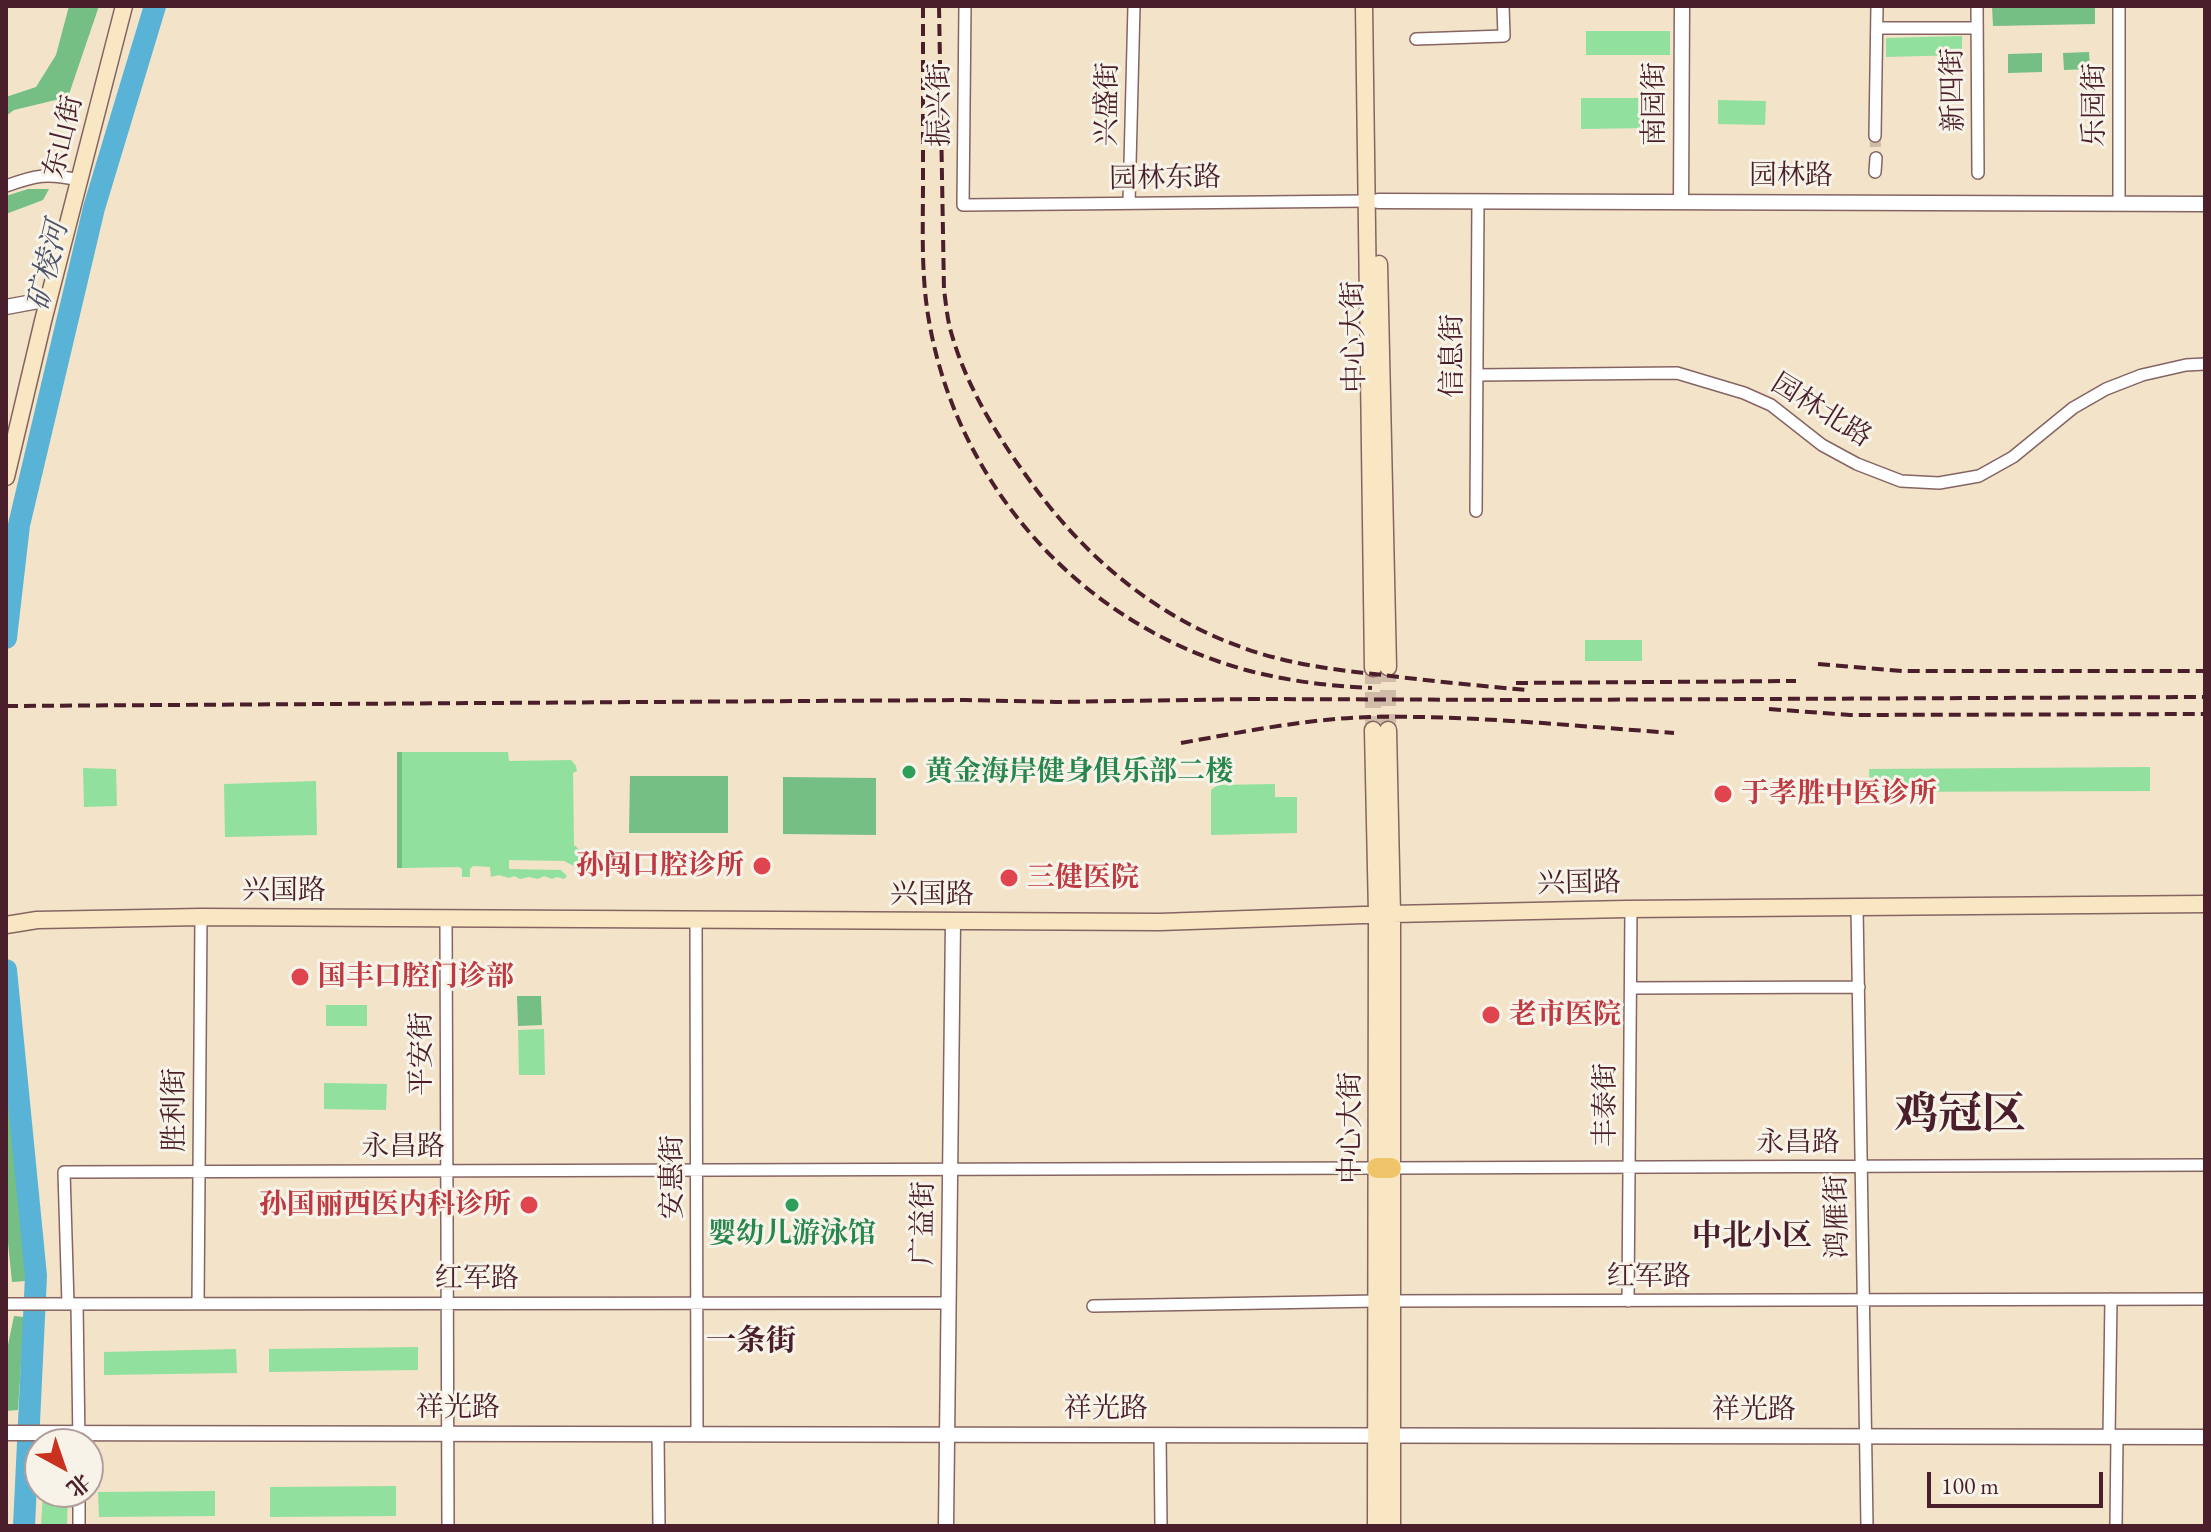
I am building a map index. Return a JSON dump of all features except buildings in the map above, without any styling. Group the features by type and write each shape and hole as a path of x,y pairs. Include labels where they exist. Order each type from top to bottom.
{"main road":[{"name":"东山街","path":"6,477 124,6"},
{"name":"中心大街","path":"1364,6 1372,201 1380,667"},
{"name":"中心大街","path":"1372,201 1375,6"},
{"name":"中心大街","path":"1380,730 1384,914 1376,1168 1384,1301 1385,1436 1392,1526"},
{"name":"兴国路","path":"6,925 37,920 201,917 1160,922 1631,909 2205,904"},
{"name":"中心大街","path":"1376,1526 1385,1436"}],"street":[{"name":"振兴街","path":"963,205 965,6"},
{"name":"兴盛街","path":"1129,203 1134,6"},
{"path":"1416,39 1504,36 1503,6"},
{"name":"南园街","path":"1681,202 1682,6"},
{"path":"1875,136 1877,6"},
{"name":"新四街","path":"1977,6 1978,173"},
{"name":"乐园街","path":"2119,6 2119,204"},
{"path":"1877,28 1977,28"},
{"path":"1875,172 1876,158"},
{"path":"6,186 34,176 79,180"},
{"name":"园林东路","path":"963,205 1372,201"},
{"name":"园林路","path":"1372,201 2205,204"},
{"name":"信息街","path":"1476,511 1478,201"},
{"path":"6,307 49,299"},
{"name":"园林北路","path":"1477,375 1677,373 1744,393 1771,405 1822,445 1857,464 1901,481 1939,483 1979,476 2013,457 2073,408 2106,389 2142,375 2205,364"},
{"name":"鸿雁街","path":"1857,907 1867,1526"},
{"name":"丰泰街","path":"1628,1301 1631,909"},
{"name":"胜利街","path":"198,1304 201,917"},
{"name":"平安街","path":"446,918 448,1526"},
{"name":"安惠街","path":"696,919 697,1434"},
{"name":"广益街","path":"946,1526 953,921"},
{"path":"1631,988 1859,987"},
{"name":"永昌路","path":"74,1304 64,1172 2205,1165"},
{"path":"2111,1299 2116,1526"},
{"name":"红军路","path":"1093,1306 1384,1301 2205,1299"},
{"name":"红军路","path":"6,1304 949,1303"},
{"path":"74,1304 79,1428"},
{"name":"祥光路","path":"104,1438 448,1434 2205,1437"},
{"path":"658,1434 659,1526"},
{"path":"1160,1435 1161,1526"}],"green space":[{"path":"69,6 99,6 68,97 14,110 6,116 6,97 36,87 56,55"},
{"path":"1992,6 2095,6 2095,24 1993,26"},
{"path":"1586,31 1670,31 1670,55 1586,55"},
{"path":"1962,36 1962,55 1886,57 1886,38"},
{"path":"2089,52 2090,69 2064,70 2063,53"},
{"path":"2042,53 2042,72 2008,73 2008,54"},
{"path":"1581,98 1650,98 1649,128 1581,129"},
{"path":"1718,100 1766,101 1765,125 1718,124"},
{"path":"28,189 49,189 43,200 6,214 6,196"},
{"path":"1585,640 1642,640 1642,661 1585,661"},
{"path":"397,752 402,752 402,868 397,868"},
{"path":"402,752 508,752 509,761 571,760 577,771 573,773 574,845 581,851 579,862 574,866 564,861 509,860 509,869 561,870 567,876 564,879 544,876 538,879 491,877 490,867 473,866 470,877 462,877 459,867 402,868"},
{"path":"2150,767 2150,791 1870,792 1869,769"},
{"path":"83,768 116,769 117,806 84,807"},
{"path":"630,776 728,776 728,833 629,833"},
{"path":"783,777 876,778 876,835 783,834"},
{"path":"316,781 317,835 225,837 224,784"},
{"path":"1275,784 1275,797 1297,797 1297,833 1211,835 1211,790 1218,785"},
{"path":"517,996 541,996 542,1025 518,1026"},
{"path":"326,1005 367,1005 367,1026 326,1026"},
{"path":"544,1029 545,1075 519,1075 518,1030"},
{"path":"6,1068 27,1281 12,1282 6,1223"},
{"path":"324,1083 387,1084 386,1110 324,1109"},
{"path":"14,1316 24,1317 18,1410 6,1411 6,1355"},
{"path":"418,1347 418,1370 269,1372 269,1349"},
{"path":"236,1349 237,1373 104,1375 104,1352"},
{"path":"396,1486 396,1516 270,1517 270,1487"},
{"path":"215,1491 215,1516 99,1517 99,1508 104,1508 104,1492"},
{"path":"42,1508 68,1508 67,1526 41,1526"}],"waterway":[{"name":"矿棱河","path":"6,638 19,525 94,208 155,6"},
{"name":"矿棱河","path":"6,970 36,1276 24,1526"}],"tunnel":[{"path":"1875,136 1876,158"},
{"path":"1388,667 1388,730"},
{"path":"1373,668 1373,730"}],"railway":[{"path":"923,6 923,248 928,315 943,377 966,435 997,490 1035,539 1080,582 1130,619 1186,649 1246,670 1277,677 1372,688"},
{"path":"939,6 944,290 950,327 965,372 994,428 1073,534 1097,558 1150,600 1209,634 1241,647 1276,658 1329,668 1528,690"},
{"path":"1818,664 1902,671 2205,671"},
{"path":"1516,683 1796,681"},
{"path":"6,706 2205,697"},
{"path":"1769,709 1850,715 2205,714"},
{"path":"1181,743 1298,723 1369,717 1483,719 1674,733"}],"place":[{"name":"黄金海岸健身俱乐部二楼","path":"909,772"},
{"name":"于孝胜中医诊所","path":"1723,794"},
{"name":"孙闯口腔诊所","path":"762,866"},
{"name":"三健医院","path":"1009,878"},
{"name":"国丰口腔门诊部","path":"300,977"},
{"name":"老市医院","path":"1491,1015"},
{"name":"孙国丽西医内科诊所","path":"529,1205"},
{"name":"婴幼儿游泳馆","path":"792,1205"}],"district":[{"name":"鸡冠区","path":"1960,1116"},
{"name":"中北小区","path":"1752,1237"},
{"name":"一条街","path":"751,1342"}]}
